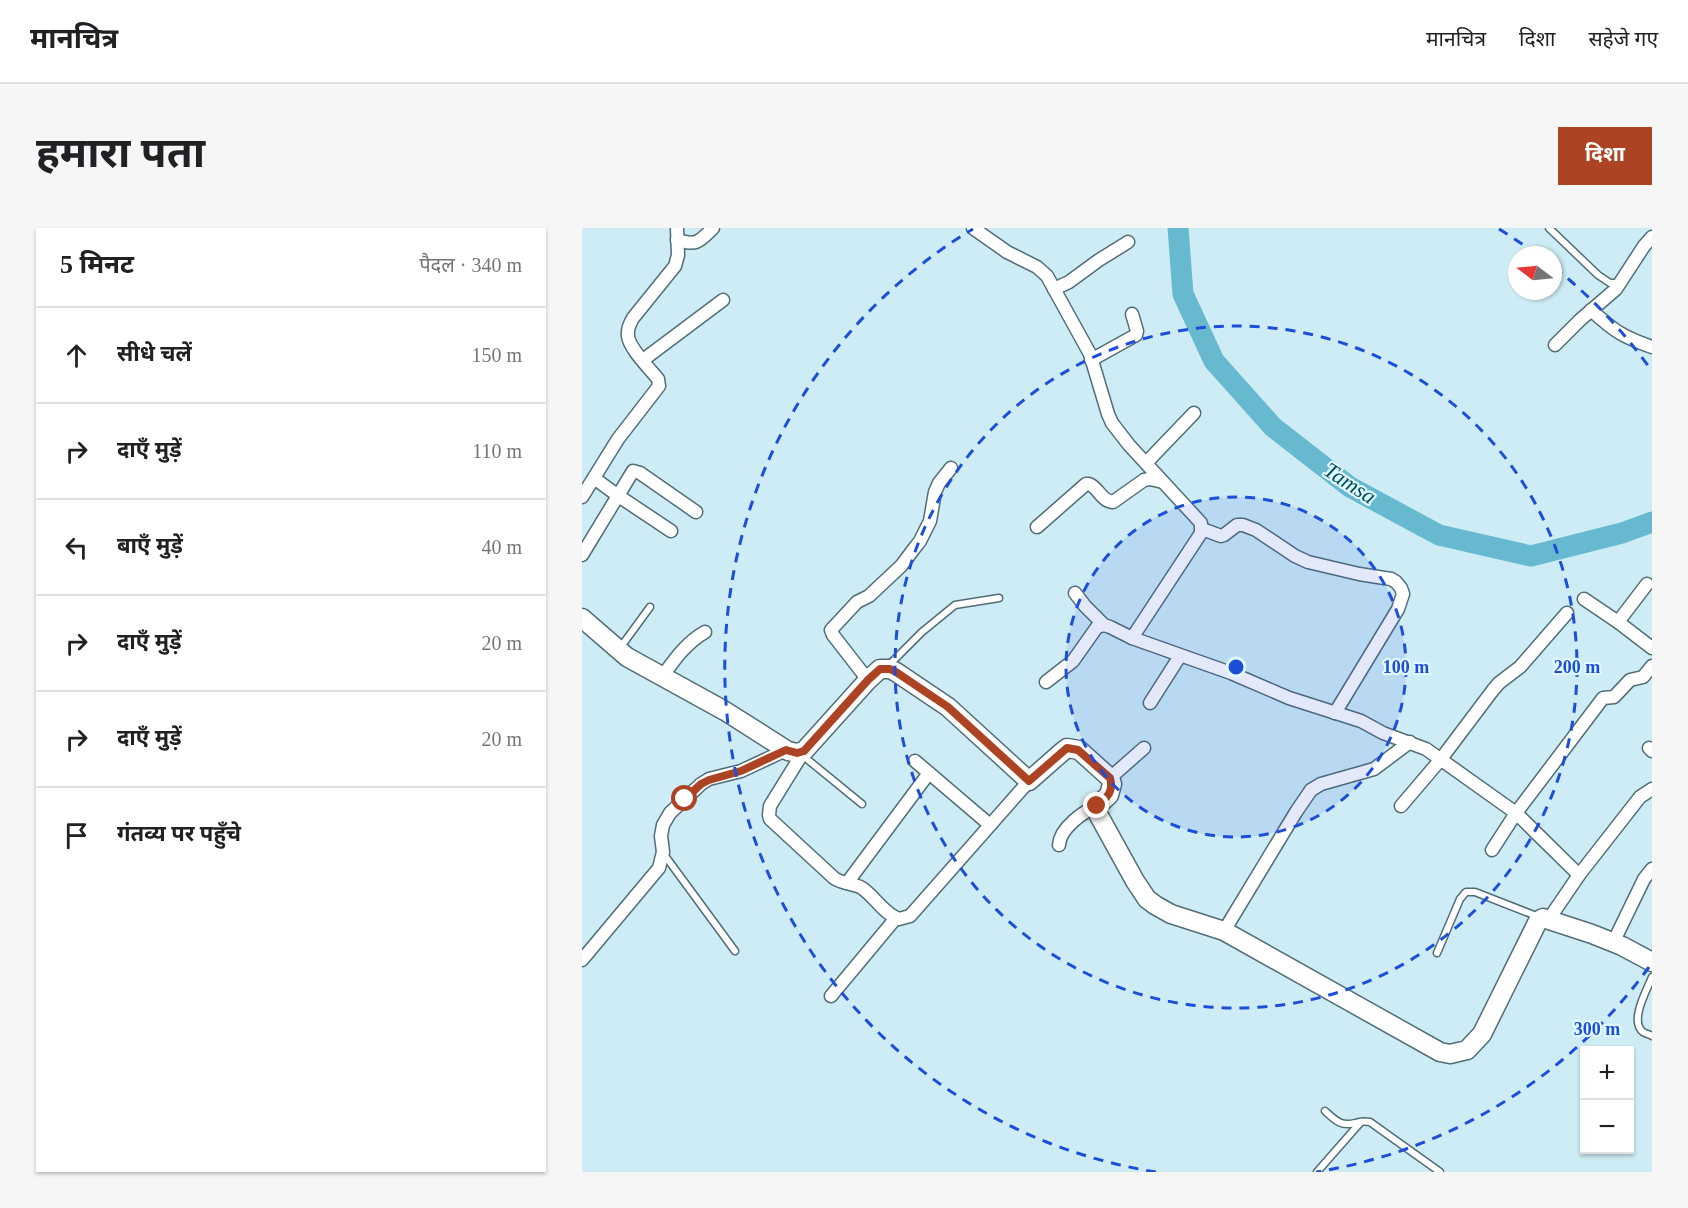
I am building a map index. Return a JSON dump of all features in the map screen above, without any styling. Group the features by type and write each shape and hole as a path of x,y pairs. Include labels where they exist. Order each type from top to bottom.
{"street":[{"path":"677,234 689,244 696,243 713,228"},
{"path":"974,228 1007,252 1037,267 1047,276 1085,345 1110,419 1129,445 1201,523 1201,533 1132,638"},
{"path":"582,497 618,439 659,386 658,379 629,340 628,335 630,324 675,266 678,255 677,234"},
{"path":"1555,345 1611,294 1652,237"},
{"path":"1054,289 1069,282 1128,242"},
{"path":"643,360 723,300"},
{"path":"1591,310 1620,334 1652,346"},
{"path":"1091,360 1136,335 1132,314"},
{"path":"1146,463 1194,413"},
{"path":"868,680 832,635 831,630 857,602 869,596 901,566 914,550 930,521 935,492 939,483 951,468"},
{"path":"582,555 631,473 637,471 696,512"},
{"path":"594,478 671,531"},
{"path":"1037,527 1086,484 1094,486 1106,500 1111,502 1146,479 1163,482"},
{"path":"1202,529 1221,536 1237,525 1243,525 1256,530 1308,562 1359,574 1385,577 1396,582 1401,588 1403,594 1398,609 1335,713"},
{"path":"1618,622 1647,584"},
{"path":"1075,593 1104,625 1132,638 1231,673 1289,698 1361,721 1383,733 1426,749 1515,813 1579,875"},
{"path":"1584,599 1652,648"},
{"path":"1401,806 1441,759 1499,683 1520,667 1567,613"},
{"path":"582,618 605,636 618,651 797,752"},
{"path":"1046,682 1073,661 1097,627 1104,625"},
{"path":"662,677 684,648 705,632"},
{"path":"1150,703 1180,656"},
{"path":"1492,850 1515,813 1604,698 1614,697 1630,681 1643,677 1652,666"},
{"path":"1029,781 948,707 896,672 885,669 877,671 797,752 772,801 768,815 774,824 834,878 863,889 899,920 910,916 1029,781 1067,748 1078,750 1110,778 1112,784 1109,795 1097,806 1077,818 1060,838 1059,845"},
{"path":"1224,931 1311,790 1321,784 1374,769 1410,742"},
{"path":"1110,778 1144,748"},
{"path":"582,960 659,868 663,852 662,830 670,813 701,784 709,780 797,752"},
{"path":"915,761 990,825"},
{"path":"847,883 929,773"},
{"path":"1097,806 1101,821 1136,881 1148,899 1163,910 1224,931 1431,1048 1450,1054 1467,1050 1482,1034 1537,924 1546,918 1640,797 1652,789"},
{"path":"1613,943 1644,879 1652,870"},
{"path":"831,996 896,918"},
{"path":"1546,918 1613,943 1652,962"}],"lane":[{"path":"1549,228 1598,276 1610,283 1620,283"},
{"path":"885,669 922,632 955,605 999,598"},
{"path":"618,651 650,607"},
{"path":"797,752 862,804"},
{"path":"663,852 735,951"},
{"path":"1437,953 1460,899 1466,892 1475,892 1546,918"},
{"path":"1652,977 1638,1013 1637,1022 1643,1032 1652,1036"},
{"path":"1325,1111 1344,1125 1361,1121 1378,1126 1440,1172"},
{"path":"1317,1172 1361,1121"}],"waterway":[{"name":"Tamsa","path":"1178,228 1183,294 1214,361 1273,427 1350,487 1439,535 1531,556 1622,533 1652,522"}],"route":[{"path":"685,799 701,784 709,780 741,771 786,750 797,753 804,751 877,671 890,669 948,707 1029,781 1067,748 1078,750 1110,778 1112,784 1109,795 1097,806"}]}
